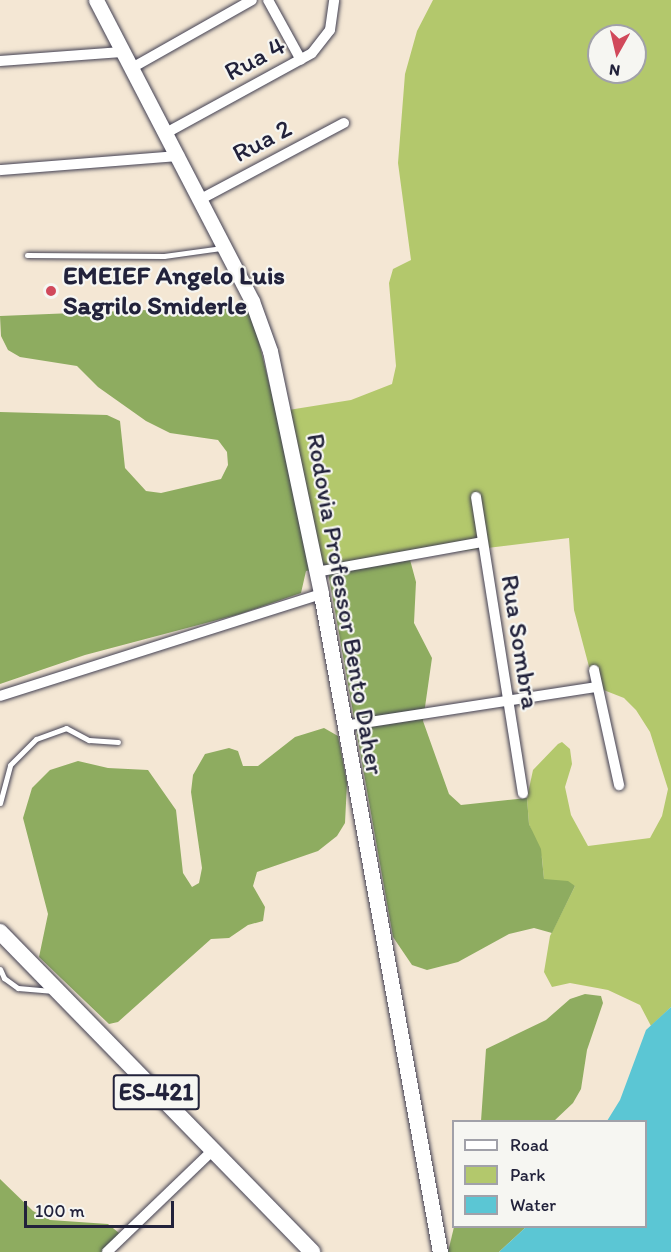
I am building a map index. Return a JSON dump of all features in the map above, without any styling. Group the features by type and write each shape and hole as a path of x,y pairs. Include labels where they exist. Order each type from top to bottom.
{"main road":[{"name":"ES-421","path":"0,932 312,1252"}],"street":[{"name":"Rodovia Professor Bento Daher","path":"96,0 252,301 270,351 321,594 440,1252"},
{"path":"130,69 252,0"},
{"path":"268,0 301,60"},
{"name":"Rua 4","path":"166,133 312,53 330,30 334,0"},
{"path":"0,61 122,52"},
{"name":"Rua 2","path":"201,199 344,123"},
{"path":"0,170 178,156"},
{"name":"Rua Sombra","path":"476,497 506,702 523,793"},
{"path":"316,572 482,542"},
{"path":"0,696 321,594"},
{"path":"594,670 619,785"},
{"path":"344,726 597,687"},
{"path":"107,1252 212,1151"}],"lane":[{"path":"27,255 164,256 225,248"},
{"path":"0,802 10,765 36,739 66,728 89,740 118,742"},
{"path":"0,969 4,978 24,991 58,990"}],"green space":[{"path":"433,0 671,0 671,1007 651,1026 640,1005 608,990 570,983 552,987 544,972 550,936 575,886 544,880 542,858 529,824 527,798 533,770 558,744 562,742 570,749 572,764 565,787 571,815 588,846 650,838 662,816 668,789 650,732 636,710 624,698 601,689 592,678 574,610 569,538 315,569 276,412 351,400 392,384 396,366 389,283 393,269 411,260 398,163 405,74 417,31"},
{"path":"245,306 251,310 315,569 306,571 301,593 240,614 85,655 0,684 0,412 107,415 120,421 125,468 146,491 161,493 221,479 228,465 227,452 218,440 170,433 146,421 98,387 77,366 20,357 8,350 1,336 0,316"},
{"path":"409,556 416,582 414,623 432,658 423,721 449,794 461,805 527,798 529,824 541,849 544,879 568,881 575,886 552,933 534,928 509,934 458,962 427,970 412,965 393,937 327,566"},
{"path":"324,728 338,736 347,783 345,823 337,836 318,851 257,872 253,886 265,907 263,921 248,925 229,938 211,939 118,1022 109,1024 39,957 48,914 23,818 32,788 50,770 78,761 108,768 148,770 176,810 183,873 192,887 199,883 202,868 191,792 193,775 205,754 229,748 238,751 243,766 258,766 295,737"},
{"path":"585,994 601,996 603,1003 587,1050 581,1089 573,1103 555,1120 481,1120 486,1049 546,1020 570,999"},
{"path":"0,1179 33,1211 50,1220 108,1224 119,1233 121,1240 111,1252 0,1252"},
{"path":"454,1228 525,1228 499,1252 448,1252"}],"water":[{"path":"671,1007 671,1252 499,1252 525,1228 647,1228 647,1120 608,1120 620,1100 646,1030"}],"place":[{"name":"EMEIEF Angelo Luis Sagrilo Smiderle","path":"51,291"}]}
